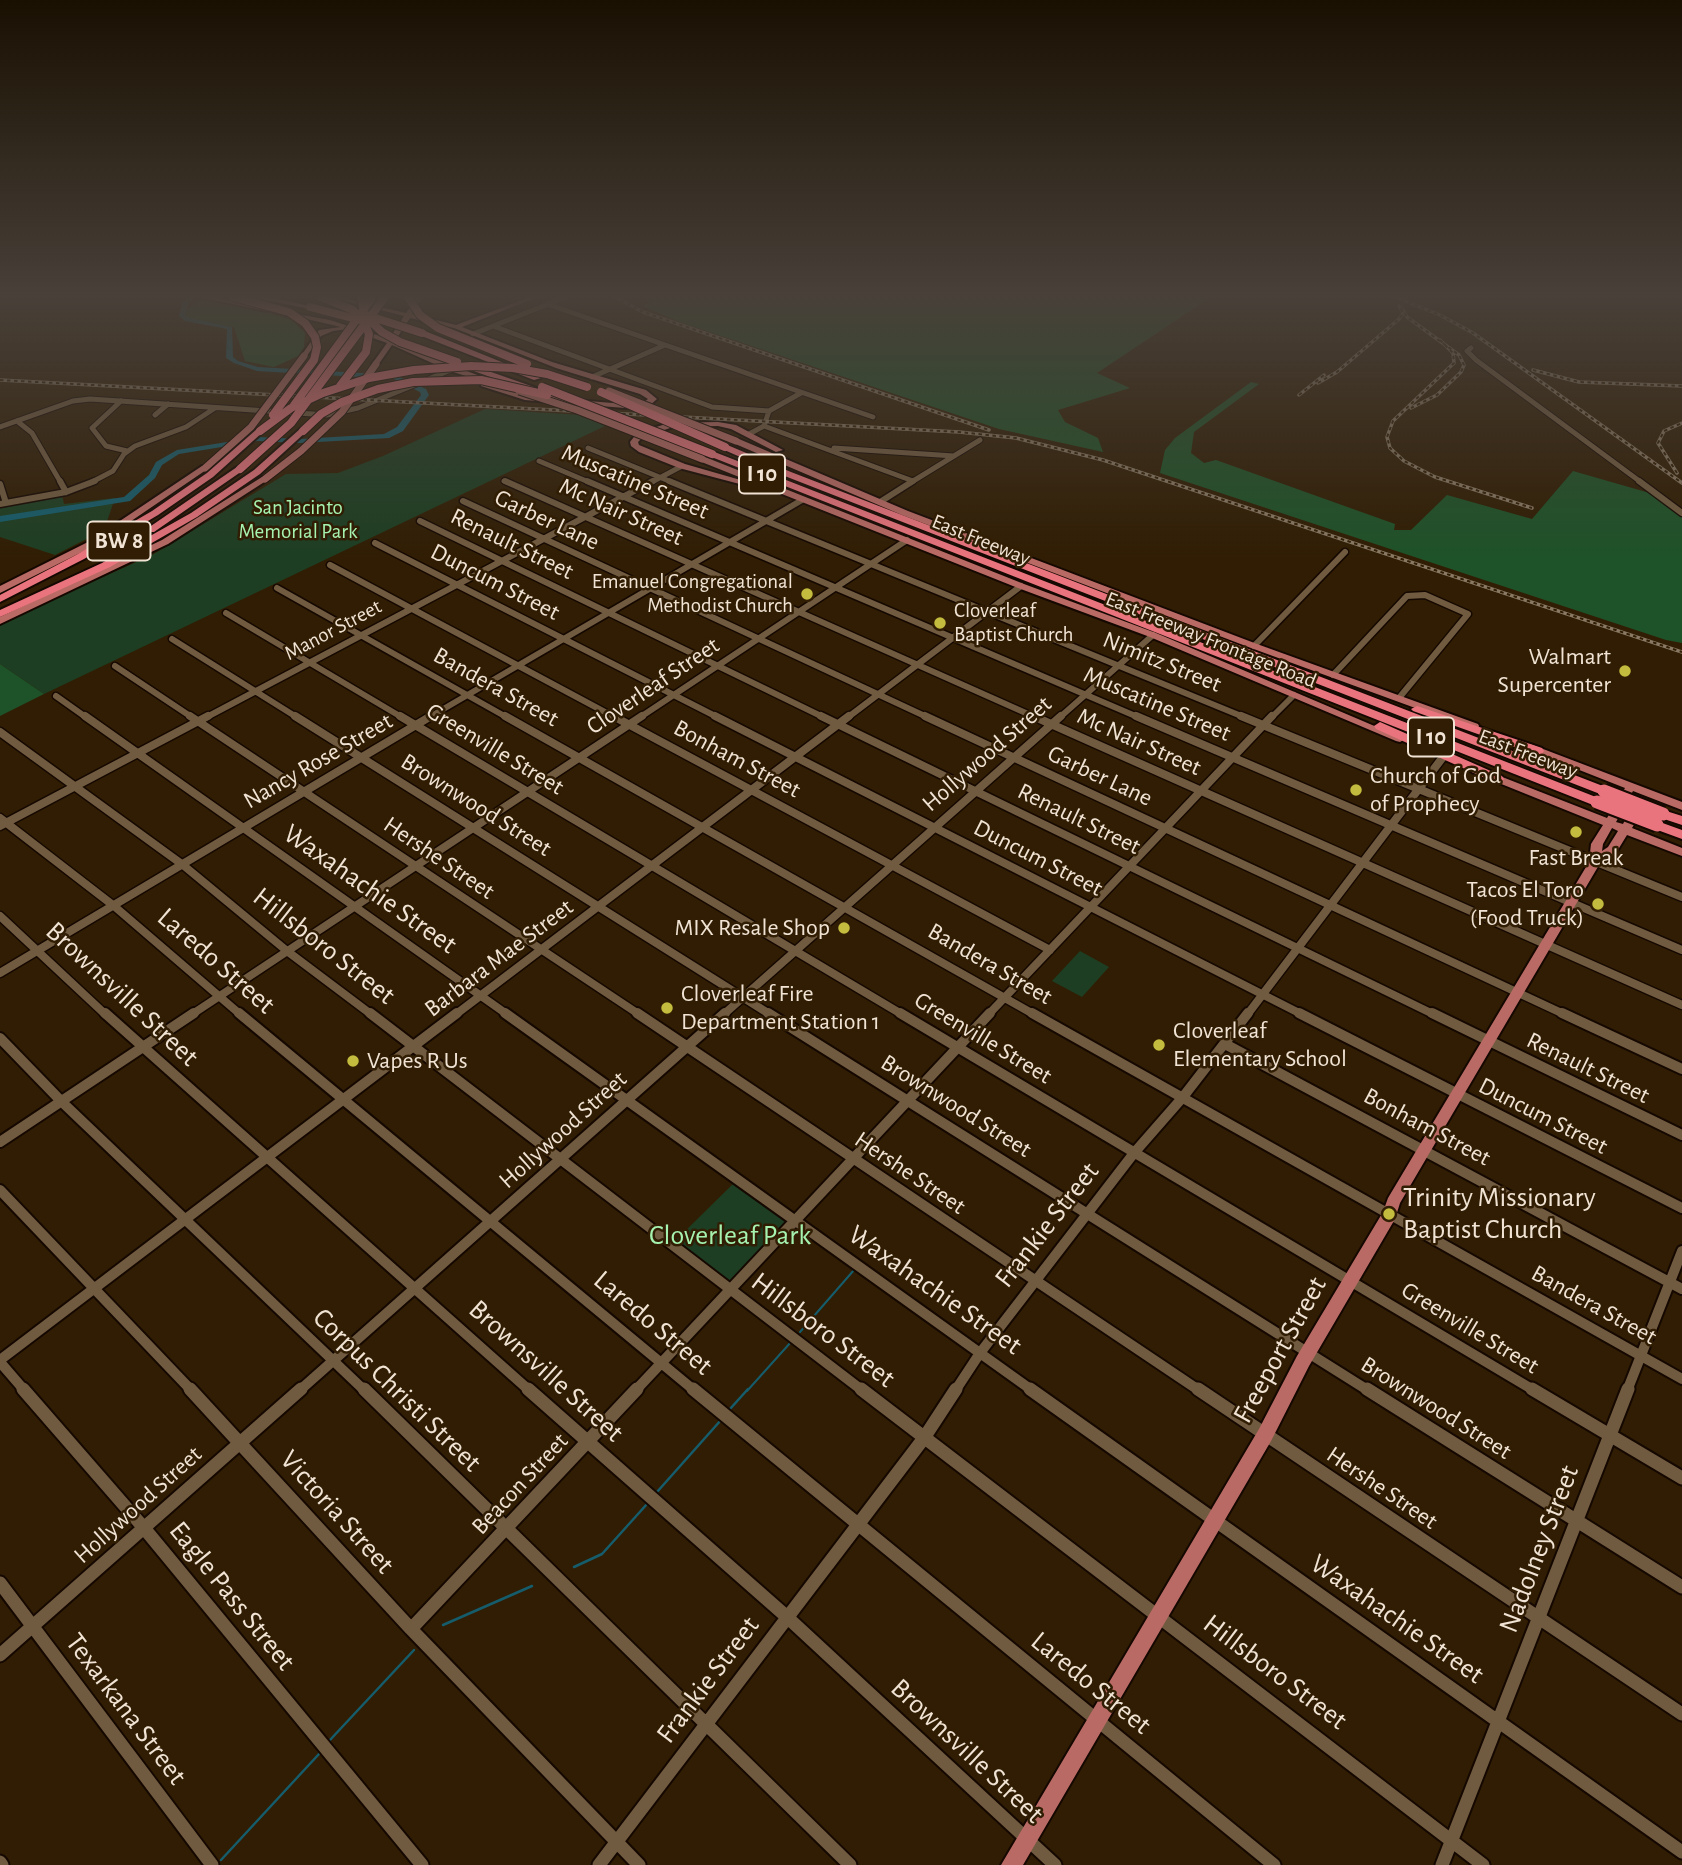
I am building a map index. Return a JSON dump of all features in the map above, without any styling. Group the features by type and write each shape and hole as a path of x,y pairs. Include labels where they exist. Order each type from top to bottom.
{"highway":[{"path":"260,431 296,384"},
{"name":"BW 8","path":"0,600 126,538 235,469 287,414 309,384"},
{"name":"BW 8","path":"0,608 67,577 186,508 291,423 320,384"},
{"path":"303,431 342,384"},
{"path":"0,600 113,539 178,497 219,468 260,431 291,408 323,393 352,384"},
{"path":"0,614 81,578 181,523 257,472 321,414 378,389 403,384"},
{"path":"500,384 547,394"},
{"path":"519,384 633,424"},
{"name":"East Freeway","path":"533,384 633,424 799,478 1264,672 1600,796"},
{"name":"East Freeway","path":"554,384 715,452 1036,577 1289,669 1660,820 1682,835"},
{"path":"578,384 587,387"},
{"path":"580,384 715,452"},
{"path":"905,513 1036,577"},
{"path":"907,540 1036,577"},
{"path":"1289,669 1538,751"},
{"path":"1264,672 1412,742 1498,779"},
{"name":"East Freeway","path":"1660,820 1682,821"}],"main road":[{"name":"BW 8","path":"0,590 108,534 205,468 251,427 283,384"},
{"name":"BW 8","path":"0,621 156,547 198,524 301,451 342,412 362,384"},
{"path":"488,384 520,398 625,406 646,404 653,399 643,392 616,384"},
{"name":"East Freeway Frontage Road","path":"496,384 715,452 802,500 1153,635 1443,757 1682,852"},
{"name":"East Freeway Frontage Road","path":"594,384 905,513 1682,807"},
{"path":"802,500 682,466 635,446 636,439 657,429 681,424 726,425 749,434 853,491"},
{"path":"1546,798 1602,812 1616,788 1606,777"},
{"name":"Freeport Street","path":"1011,1865 1265,1435 1308,1352 1390,1214 1393,1202 1426,1151 1572,903 1595,862 1597,844 1630,786"},
{"name":"Freeport Street","path":"1595,862 1612,850 1647,792"},
{"path":"1668,847 1647,836 1641,825 1654,803 1682,807"}],"street":[{"path":"0,427 77,400 327,415 351,411 418,384"},
{"path":"651,384 712,407 769,411 802,393"},
{"path":"776,384 873,416"},
{"path":"1509,384 1682,513"},
{"path":"121,401 95,422 92,428 106,446 127,451"},
{"path":"155,415 168,404"},
{"path":"0,484 3,503 66,492 111,473 127,451 151,438 186,427 215,408"},
{"path":"749,434 764,426 769,411"},
{"path":"1542,417 1552,416"},
{"path":"17,421 32,433 66,492"},
{"path":"764,426 913,481"},
{"path":"1565,435 1577,434"},
{"path":"880,502 979,440"},
{"name":"Nimitz Street","path":"588,448 1682,897"},
{"path":"824,448 954,456"},
{"name":"Muscatine Street","path":"539,461 1682,950"},
{"name":"Manor Street","path":"2,822 137,754 682,466"},
{"name":"Mc Nair Street","path":"503,481 1682,1005"},
{"name":"Nancy Rose Street","path":"0,973 467,695 802,500"},
{"name":"Garber Lane","path":"463,501 1682,1069"},
{"name":"Renault Street","path":"420,521 1682,1135"},
{"name":"Cloverleaf Street","path":"0,1142 907,540"},
{"name":"Duncum Street","path":"375,543 1682,1208"},
{"path":"1254,646 1345,552"},
{"name":"Bonham Street","path":"330,565 1049,950"},
{"name":"Barbara Mae Street","path":"0,1361 1021,586"},
{"name":"Bandera Street","path":"277,588 847,906 1005,998 1682,1379"},
{"path":"1333,675 1407,596 1416,594 1460,608 1468,614 1399,698"},
{"name":"Greenville Street","path":"226,613 1682,1478"},
{"name":"Hollywood Street","path":"0,1655 1153,635"},
{"name":"Brownwood Street","path":"172,639 745,996 1682,1587"},
{"name":"Hershe Street","path":"115,666 1682,1714"},
{"name":"Beacon Street","path":"411,1629 1231,757 1294,695"},
{"name":"Waxahachie Street","path":"56,696 628,1100 1682,1852"},
{"name":"Hillsboro Street","path":"0,732 183,865 287,951 562,1158 730,1290 1483,1865"},
{"name":"Frankie Street","path":"599,1865 925,1438 980,1353 1134,1153 1225,1044 1443,757"},
{"name":"Laredo Street","path":"2,822 114,906 342,1101 492,1220 662,1363 1275,1865"},
{"name":"Brownsville Street","path":"0,916 142,1048 787,1617 1055,1865"},
{"name":"Corpus Christi Street","path":"0,1038 184,1220 335,1361 850,1865"},
{"name":"Bonham Street","path":"1225,1044 1676,1285"},
{"name":"Victoria Street","path":"0,1190 241,1442 411,1629 639,1865"},
{"name":"Nadolney Street","path":"1442,1865 1641,1356 1676,1285 1682,1251"},
{"name":"Eagle Pass Street","path":"0,1361 144,1528 422,1865"},
{"name":"Texarkana Street","path":"0,1583 212,1865"}],"green space":[{"path":"865,384 1121,384 1130,388 1058,410 1065,422 1098,438 1103,452 999,429"},
{"path":"1248,384 1259,384 1194,432 1191,453 1204,463 1216,460 1395,524 1394,530 1411,530 1447,495 1532,519 1573,471 1653,494 1682,517 1682,643 1666,640 1160,473 1165,450 1175,438"},
{"name":"San Jacinto Memorial Park","path":"485,409 580,415 605,426 44,694 0,664 0,623 152,555 286,474 338,473 383,456"},
{"path":"61,491 64,504 115,498 104,530 55,555 0,537 0,501"},
{"path":"0,664 44,694 0,716"},
{"path":"1080,951 1109,967 1082,997 1052,981"},
{"name":"Cloverleaf Park","path":"735,1182 790,1223 735,1282 729,1282 675,1241"}],"waterway":[{"path":"0,519 127,499 152,476 159,464 177,452 258,439 300,441 386,436 400,429 425,395 423,391 409,384"},
{"path":"800,1332 854,1270"},
{"path":"747,1391 791,1342"},
{"path":"730,1409 748,1389"},
{"path":"657,1492 721,1420"},
{"path":"574,1567 602,1554 647,1504"},
{"path":"443,1625 532,1586"},
{"path":"330,1740 414,1650"},
{"path":"221,1860 319,1754"}],"railway":[{"path":"74,384 959,432 1016,438 1103,460 1682,652"},
{"path":"854,384 989,430"},
{"path":"1299,395 1313,384"},
{"path":"1432,384 1393,421 1387,437 1390,448 1404,461 1435,477 1532,508"},
{"path":"1411,408 1437,395 1448,384"},
{"path":"1544,384 1682,483"},
{"path":"1631,384 1682,386"},
{"path":"1677,473 1658,443 1664,431 1682,423"}],"place":[{"name":"Emanuel Congregational Methodist Church","path":"807,594"},
{"name":"Cloverleaf Baptist Church","path":"940,623"},
{"name":"Walmart Supercenter","path":"1625,671"},
{"name":"Church of God of Prophecy","path":"1356,790"},
{"name":"Fast Break","path":"1576,832"},
{"name":"Tacos El Toro (Food Truck)","path":"1598,904"},
{"name":"MIX Resale Shop","path":"844,928"},
{"name":"Cloverleaf Fire Department Station 1","path":"667,1008"},
{"name":"Cloverleaf Elementary School","path":"1159,1045"},
{"name":"Vapes R Us","path":"353,1061"},
{"name":"Trinity Missionary Baptist Church","path":"1389,1214"}]}
